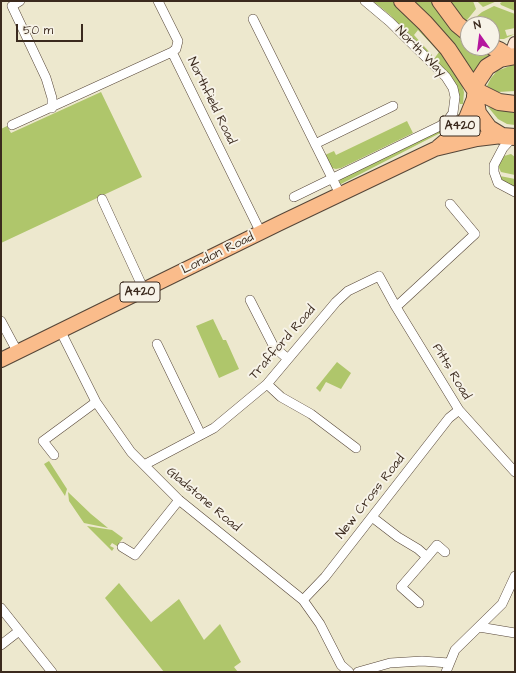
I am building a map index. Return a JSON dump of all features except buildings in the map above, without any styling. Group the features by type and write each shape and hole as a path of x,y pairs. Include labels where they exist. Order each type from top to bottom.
{"highway":[{"name":"North Way","path":"402,1 425,23 448,49 475,93"},
{"path":"440,1 460,26"},
{"path":"500,50 512,53"},
{"path":"511,138 489,128 480,118 475,93 481,75 487,67 500,58 512,53"},
{"path":"475,93 499,102 515,104"}],"main road":[{"name":"London Road","path":"435,149 462,125 470,112 475,93"},
{"name":"London Road","path":"1,360 435,149 477,139 511,138"}],"street":[{"path":"20,1 12,6 46,78 52,108"},
{"path":"158,1 178,41 176,49 172,52"},
{"name":"North Way","path":"332,178 440,126 448,120 453,113 455,97 453,88 446,77 390,22 365,1"},
{"path":"253,19 340,194"},
{"name":"Northfield Road","path":"12,125 172,52 262,233"},
{"path":"315,144 393,106"},
{"path":"511,138 503,148 494,165 494,172 496,180 502,186 515,192"},
{"path":"294,197 332,178"},
{"path":"102,199 144,290"},
{"path":"396,307 475,234 450,204"},
{"name":"Pitts Road","path":"379,276 458,410 515,472"},
{"name":"Trafford Road","path":"144,465 214,428 267,384 344,295 379,276"},
{"path":"250,300 274,347 288,359"},
{"path":"1,321 17,351"},
{"name":"Gladstone Road","path":"60,330 96,402 131,452 179,500 303,600 320,624 341,665 349,672"},
{"path":"157,344 201,435"},
{"path":"267,384 281,397 311,414 356,448"},
{"path":"54,455 43,441 96,402"},
{"name":"New Cross Road","path":"303,600 325,577 449,418 458,410"},
{"path":"122,547 135,555 179,500"},
{"path":"372,517 427,557"},
{"path":"419,602 401,587 437,545 445,552"},
{"path":"446,672 455,650 502,604 515,576"},
{"path":"1,608 52,672"},
{"path":"479,627 515,633"},
{"path":"1,645 19,631"},
{"path":"358,672 390,662 422,661 449,663"}],"green space":[{"path":"373,1 394,1 438,44 461,82 464,92 463,104 460,104 458,90 434,59 439,52 418,30 414,35 432,55 430,56 390,15"},
{"path":"411,1 431,1 460,36 460,53"},
{"path":"450,1 473,1 476,9 470,16 460,16"},
{"path":"477,1 497,1 483,7"},
{"path":"504,1 515,1 515,11 501,5 500,3"},
{"path":"494,6 515,14 515,28 505,30 507,36 515,34 504,39 500,39 500,16 477,16"},
{"path":"462,56 488,56 473,73"},
{"path":"515,64 515,91 498,92 487,86 497,71"},
{"path":"101,92 142,177 1,243 1,129 7,126 11,133"},
{"path":"488,107 515,113 515,125 507,124 498,119"},
{"path":"454,118 457,119 446,130 341,184 339,183 340,179"},
{"path":"407,121 413,133 341,168 332,168 325,155 334,151 336,155"},
{"path":"511,154 515,157 515,175 501,172 499,168 499,164 504,156"},
{"path":"499,177 515,179 515,187 504,184"},
{"path":"213,319 223,340 226,340 239,369 219,378 196,326"},
{"path":"337,362 351,373 341,389 326,382 320,392 316,388"},
{"path":"49,461 67,489 65,496 44,464"},
{"path":"68,492 108,528 84,523 69,501"},
{"path":"87,526 112,530 123,538 117,546 112,543 110,546 114,548 112,551"},
{"path":"119,583 151,622 179,599 204,640 220,624 241,662 234,667 238,672 164,672 105,598"}]}
